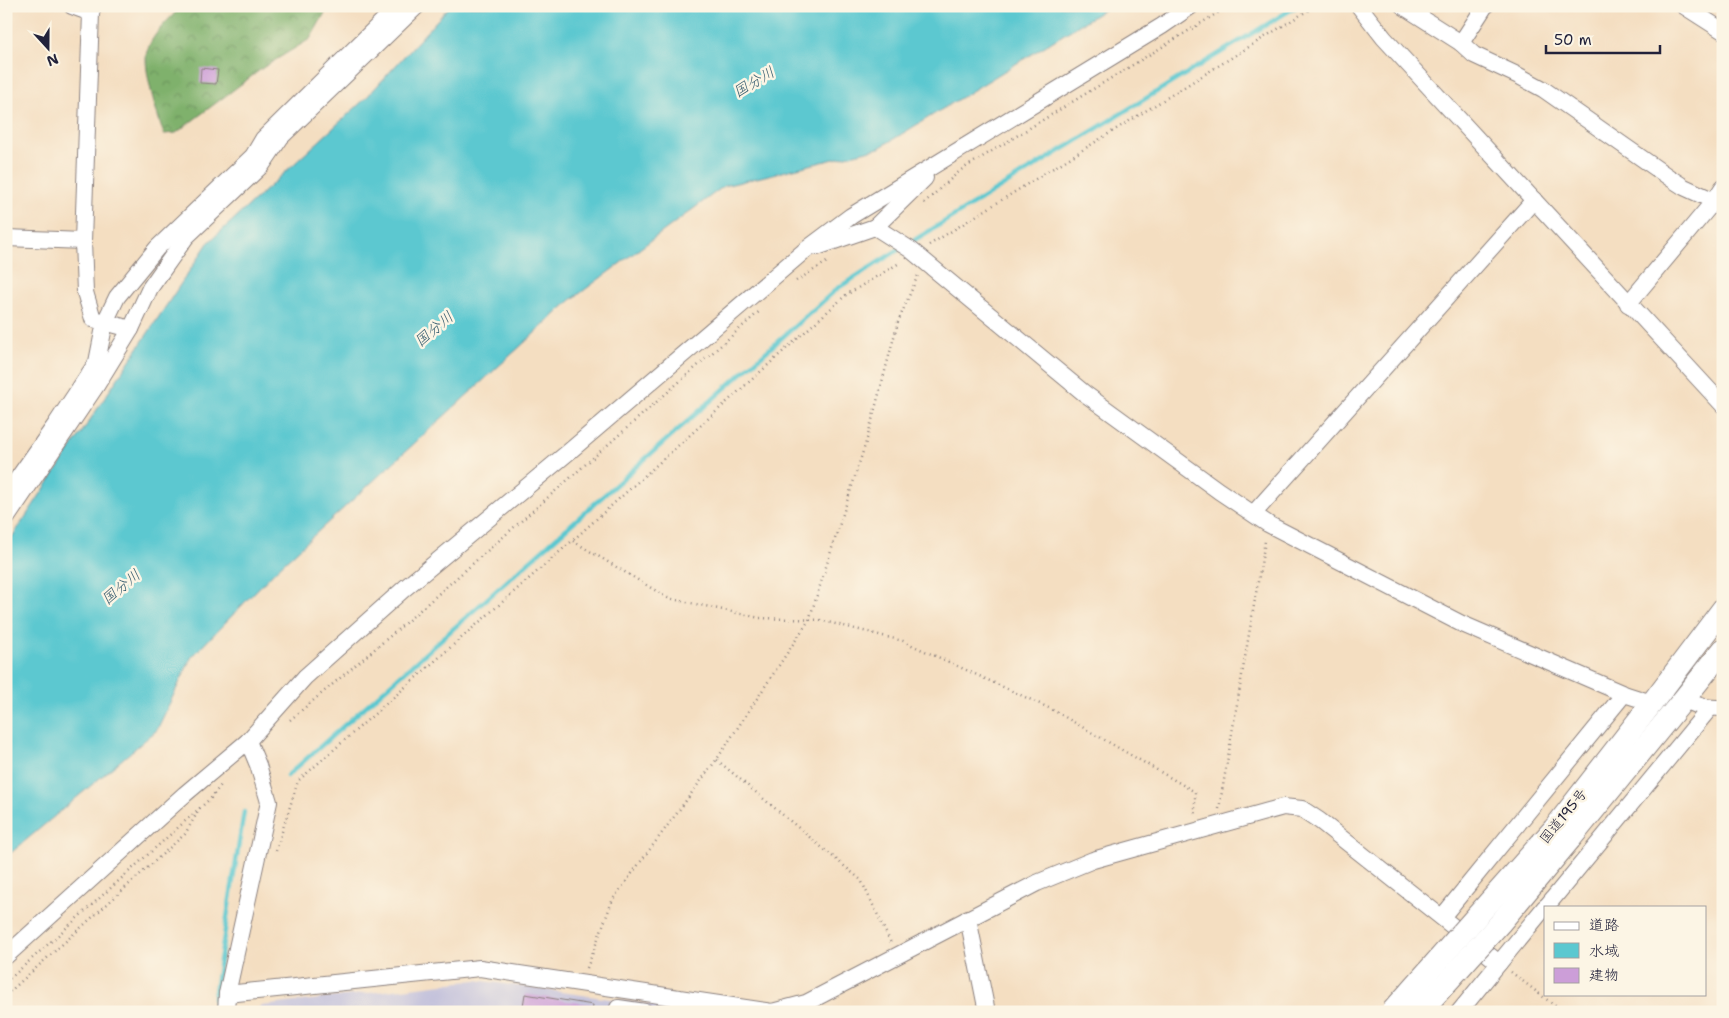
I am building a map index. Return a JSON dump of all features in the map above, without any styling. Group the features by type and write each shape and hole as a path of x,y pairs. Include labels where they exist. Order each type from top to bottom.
{"highway":[{"name":"国道195号","path":"1420,1012 1500,923 1652,703 1723,609"},
{"name":"国道195号","path":"1392,1012 1562,834 1684,699 1723,650"}],"street":[{"path":"72,6 92,10 83,241 86,292 93,319 131,329"},
{"path":"6,496 97,362 105,322 117,297 157,248 253,156 263,139 398,6"},
{"path":"6,519 91,394 131,329 150,288 186,237 262,165 281,137 417,6"},
{"path":"6,956 185,794 248,742 305,677 405,588 572,450 803,252 851,216 1192,6"},
{"path":"1359,6 1384,38 1723,406"},
{"path":"1403,6 1461,43 1474,56 1519,76 1543,90 1670,178 1718,203"},
{"path":"1461,43 1485,6"},
{"path":"1684,6 1723,31"},
{"path":"803,252 881,231 948,156"},
{"path":"1628,304 1718,203 1723,187"},
{"path":"1254,513 1534,200"},
{"path":"881,231 917,255 1084,393 1219,491 1268,524 1460,623 1624,694 1652,703"},
{"path":"6,238 83,241"},
{"path":"1442,917 1624,694"},
{"path":"1684,699 1693,704 1716,708"},
{"path":"1547,906 1716,708"},
{"path":"226,1012 227,994 269,802 258,765 248,742"},
{"path":"227,994 480,968 772,1012 806,1003 1037,883 1093,860 1283,806 1302,809 1320,821 1499,963"},
{"path":"1459,1012 1544,909"},
{"path":"968,918 987,1012"},
{"path":"617,1012 618,1008 645,1012"}],"path":[{"path":"919,206 961,170 1229,6"},
{"path":"275,854 298,781 572,541 846,296 917,255 1315,6"},
{"path":"581,983 613,898 717,760 809,620 867,439 917,255"},
{"path":"793,282 837,256"},
{"path":"286,723 403,626 763,309"},
{"path":"1217,825 1268,524"},
{"path":"572,541 668,598 760,618 820,620 903,641 1050,709 1195,792 1195,831"},
{"path":"717,760 861,880 897,955"},
{"path":"6,982 202,806 222,784"},
{"path":"6,995 184,834 202,806"},
{"path":"1499,963 1563,1012"}],"shaded area":[{"path":"476,980 702,1012 250,1012 262,1006"}],"green space":[{"path":"182,6 329,6 310,39 264,67 176,133 164,134 149,80 146,58 149,45 157,32"}],"water":[{"name":"国分川","path":"450,6 1110,6 879,148 724,186 571,300 276,570 191,658 157,730 6,857 6,546 208,243 367,97"}],"building":[{"path":"201,68 218,70 216,84 200,83"},
{"path":"525,994 593,1005 592,1012 522,1012"}],"waterway":[{"path":"908,244 1297,6"},
{"path":"287,776 838,288 901,248"},
{"path":"215,1012 214,998 244,812"}]}
